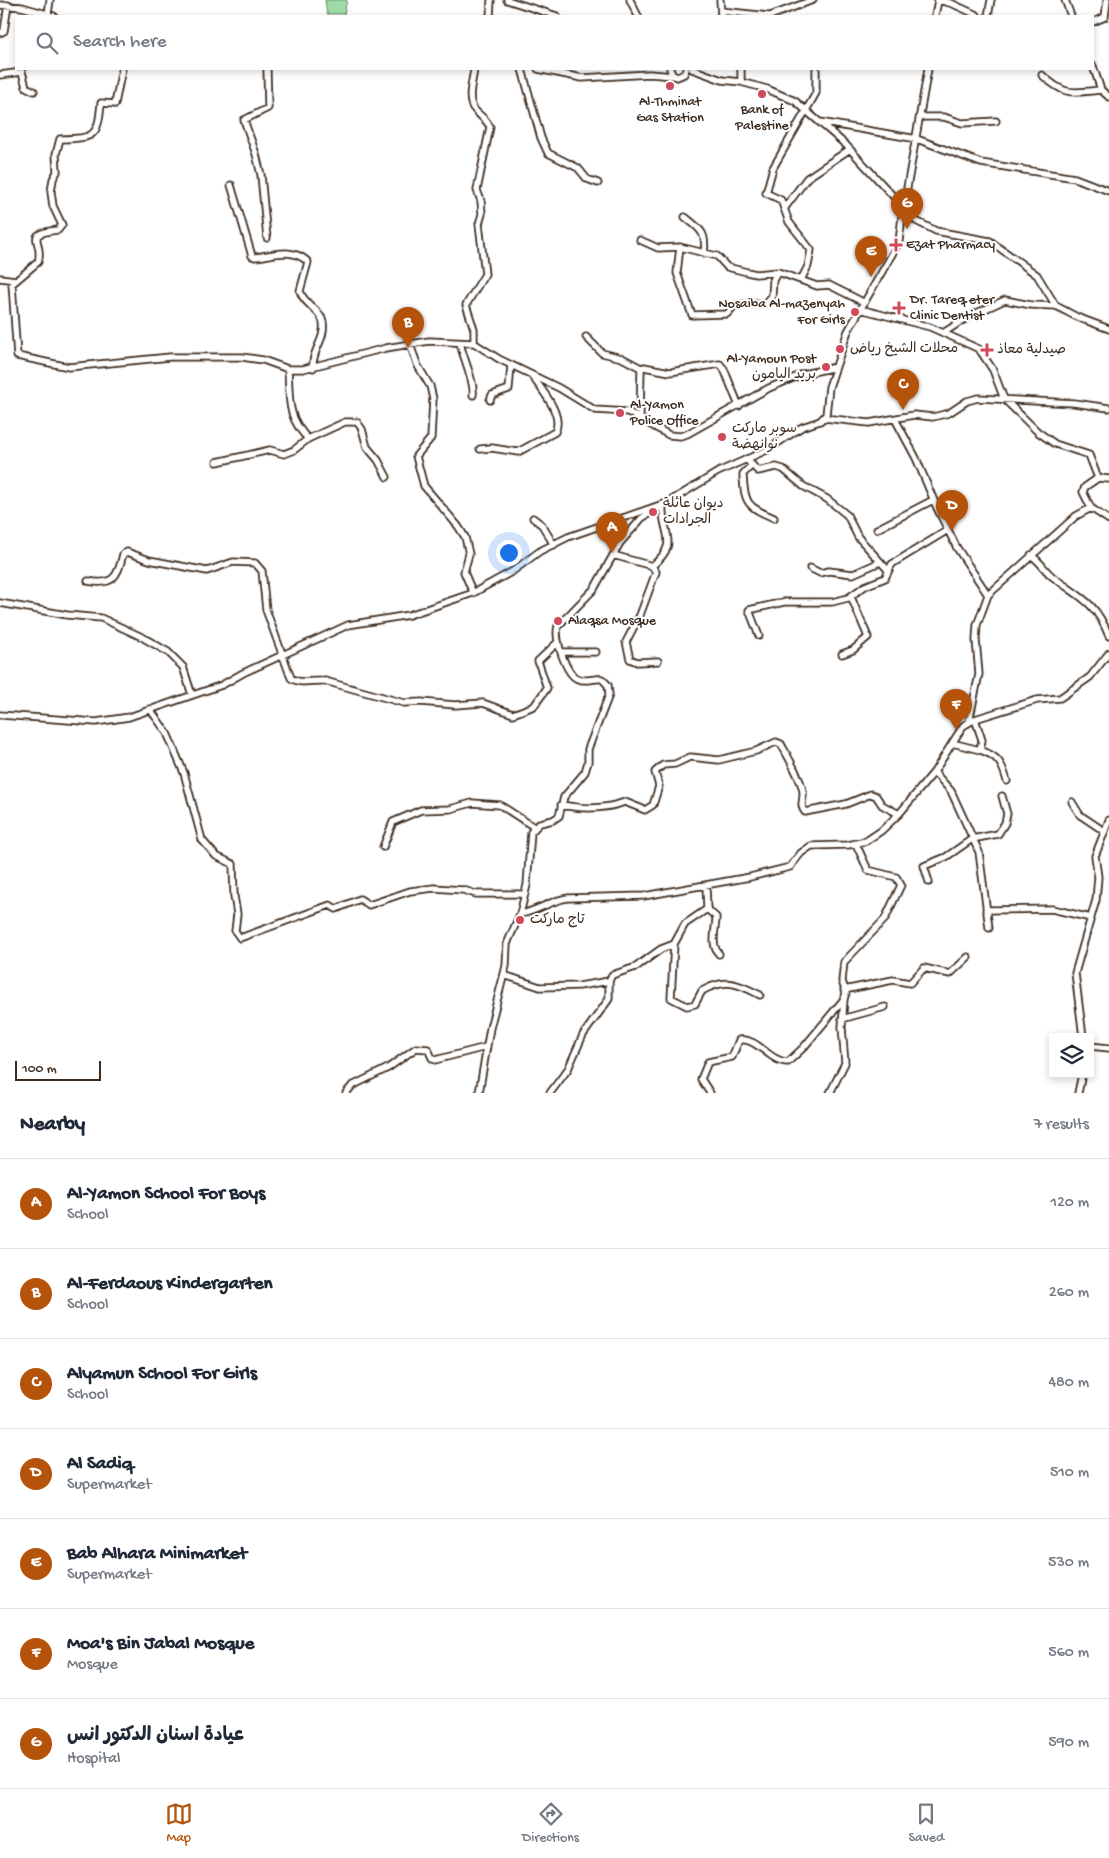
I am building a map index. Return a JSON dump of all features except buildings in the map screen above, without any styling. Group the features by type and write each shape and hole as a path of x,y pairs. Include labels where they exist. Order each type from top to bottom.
{"street":[{"path":"0,5 8,5 51,15 50,0"},
{"path":"490,15 491,0"},
{"path":"507,0 554,15"},
{"path":"630,0 638,15"},
{"path":"720,0 721,14 745,15"},
{"path":"772,15 813,0"},
{"path":"935,15 938,0 953,4 976,15"},
{"path":"988,15 991,0"},
{"path":"1065,0 1071,15"},
{"path":"1094,22 1105,17 1107,0"},
{"path":"0,33 4,31 8,5"},
{"path":"1094,69 1101,90 1109,97"},
{"path":"122,70 116,104 101,103 99,125 93,135 86,138 60,138 56,154 57,172 53,179 51,192 53,206 62,225 58,230 45,230 38,234 36,240 39,254 38,262 12,284 17,356 69,367 170,357 250,358 288,369 313,368 386,348 435,341 474,343 511,365 559,388 595,410 622,411 640,417 666,434 680,436 739,406 769,388 803,374 836,367"},
{"path":"267,70 268,108 244,120 259,168 264,197 267,238"},
{"path":"474,70 471,102 474,109 486,119 490,127 477,190 481,201 482,214 479,224 485,274 466,305 474,329 474,343"},
{"path":"522,70 541,138 548,153 578,168 587,179 598,183"},
{"path":"543,70 582,78 649,74 675,76 682,75 685,70"},
{"path":"671,70 675,76"},
{"path":"695,70 722,80 741,82 784,96 807,110 850,149 916,221 936,231 990,241 1037,275 1056,306"},
{"path":"741,82 742,70"},
{"path":"801,280 808,266 811,250 789,222 781,200 766,194 773,168 816,93 816,70"},
{"path":"824,418 828,411 829,387 848,331 899,242 928,70"},
{"path":"0,75 22,72 26,87 34,91"},
{"path":"1042,75 1059,90 1080,92 1101,90"},
{"path":"921,117 944,117 960,123 996,121"},
{"path":"820,122 917,139 981,163 1075,178 1109,191"},
{"path":"784,209 808,178 850,149"},
{"path":"231,185 252,256 289,252 301,256 308,262 300,291 306,304 320,315 323,325 322,339 313,356 313,368"},
{"path":"685,217 703,233 706,243 704,254"},
{"path":"640,240 658,248 680,247 717,256 728,267 747,272 756,274 778,272 817,286 829,285 863,302"},
{"path":"680,247 677,273 692,315 726,314 735,305 768,302 772,296 773,280 778,272"},
{"path":"0,278 16,280"},
{"path":"943,333 970,316 1005,300 1031,305 1056,306 1077,317 1109,329"},
{"path":"860,309 930,327 980,349 993,370 1004,399 1038,432 1054,444 1088,455 1098,478"},
{"path":"586,337 602,354 622,358 641,368 670,372 720,364 724,368 739,406"},
{"path":"460,343 465,366 474,388 473,395"},
{"path":"410,345 418,366 430,386 432,398 431,438 418,451 416,456 420,477 426,490 446,512 464,537 469,554 464,572 473,592"},
{"path":"490,400 492,395 508,389 511,365"},
{"path":"640,417 641,368"},
{"path":"288,369 294,421 308,439"},
{"path":"480,449 492,448 518,452 555,432 557,420 547,396 531,374"},
{"path":"478,1093 486,1047 504,975 507,944 520,914 525,894 529,870 530,838 534,827 556,818 564,796 585,772 588,762 588,750 610,690 602,679 582,680 572,675 557,643 556,634 559,624 589,594 605,572 623,539 642,518 718,472 767,450 802,427 824,418 869,423 914,415 929,418 941,416 975,399 1074,403 1109,407"},
{"path":"895,419 916,458 933,500 948,530 988,595"},
{"path":"217,462 270,450 284,454 294,450 308,439 345,422 356,422 362,429 367,447 378,460 386,478"},
{"path":"746,459 751,466 758,470 776,467 783,469 803,486 827,499 846,515 858,537 888,569"},
{"path":"751,466 743,474 746,499 755,511 774,518"},
{"path":"1109,479 1098,478 1085,487 1083,492 1091,508 1109,520"},
{"path":"877,530 933,500"},
{"path":"0,715 96,722 121,719 222,685 282,654 348,625 409,615 473,592 554,544 598,526 664,504"},
{"path":"652,566 663,557 668,549 669,540 663,512 664,504"},
{"path":"980,750 982,740 972,721 979,674 976,640 977,625 988,595 1076,516 1091,508"},
{"path":"533,518 542,525 554,544"},
{"path":"759,636 749,610 776,603 807,600 832,602 851,597 865,586 884,578 892,564 948,530"},
{"path":"88,581 101,583 115,578 120,570 123,554 128,552 149,560 207,571 215,570 233,562 255,563 262,571 266,610 291,678 297,682 325,681 404,703 421,702 455,705 483,702 513,714 534,706 545,693 547,684 538,666 538,661 557,643"},
{"path":"613,555 652,566 656,572 626,642 630,659 636,662 658,660"},
{"path":"1031,555 1042,563 1052,577 1089,602 1102,617 1109,636"},
{"path":"810,568 820,573 829,571 853,574 880,562"},
{"path":"842,654 853,650 868,637 851,597"},
{"path":"0,604 68,615 101,618 126,629 168,652 173,657 182,667 192,695"},
{"path":"562,652 596,652"},
{"path":"520,914 533,912 558,900 568,898 644,896 788,868 801,853 811,846 856,844 876,835 899,814 934,772 957,733 972,721 1040,699 1060,698 1090,677 1109,653"},
{"path":"150,709 167,733 184,772 202,840 216,856 233,864 234,896 237,914 235,931 240,938 330,905 336,909 360,899 369,904 418,889 442,888 476,894 525,894"},
{"path":"561,805 577,808 592,806 609,808 625,802 645,810 653,805 658,786 655,772 663,765 675,764 690,758 719,760 756,751 776,742 781,744 800,783 804,793 802,806 805,812 846,804 871,794 876,796 882,805 899,814"},
{"path":"952,743 980,750 994,756 1002,763 1007,781"},
{"path":"934,772 951,791 980,857 989,928"},
{"path":"929,882 924,866 946,856 972,839 993,836 1002,830 1007,814 1002,796"},
{"path":"1072,802 1080,814 1104,831"},
{"path":"383,847 393,822 421,810 450,809 472,803 500,805 534,827"},
{"path":"1082,1033 1075,973 1091,918 1098,882 1095,856 1109,820"},
{"path":"830,1093 844,1068 842,1019 844,990 842,981 844,962 885,918 901,885 896,877 868,870 856,844"},
{"path":"706,885 707,909 716,917 714,949 719,954"},
{"path":"707,909 685,924 674,944 671,998 687,1006 695,1004 702,991 725,982 740,985 760,995"},
{"path":"986,910 1052,909 1091,918"},
{"path":"550,1093 568,1069 583,1035 609,999 609,981 612,975 636,967 661,949 674,944"},
{"path":"844,990 889,981 910,983 924,968 950,974 968,957"},
{"path":"504,975 540,987 580,986 609,981"},
{"path":"710,1093 701,1079 708,1062 732,1057 739,1040 754,1043 777,1059 789,1062 844,999"},
{"path":"842,1019 885,1008"},
{"path":"1094,1046 1109,1048"},
{"path":"346,1093 352,1086 386,1069 420,1047 428,1049 431,1058 436,1060 486,1047"},
{"path":"1078,1093 1081,1078"}],"green space":[{"path":"325,0 347,0 344,14 327,14"}],"place":[{"name":"Al-Thminat Gas Station","path":"670,86"},
{"name":"Bank of Palestine","path":"762,94"},
{"name":"عيادة اسنان الدكتور انس","path":"907,229"},
{"name":"Ezat Pharmacy","path":"896,245"},
{"name":"Bab Alhara Minimarket","path":"871,277"},
{"name":"Dr. Tareq eter Clinic Dentist","path":"899,308"},
{"name":"Nosaiba Al-mazenyah For Girls","path":"855,312"},
{"name":"Al-Ferdaous Kindergarten","path":"408,348"},
{"name":"محلات الشيخ رياض","path":"840,349"},
{"name":"صيدلية معاذ","path":"987,350"},
{"name":"Al-Yamoun Post بريد اليامون","path":"826,367"},
{"name":"Alyamun School For Girls","path":"903,410"},
{"name":"Al-Yamon Police Office","path":"620,413"},
{"name":"سوبر ماركت نوانهضة","path":"722,437"},
{"name":"ديوان عائلة الجرادات","path":"653,512"},
{"name":"Al Sadiq","path":"952,531"},
{"name":"Al-Yamon School For Boys","path":"612,553"},
{"name":"Alaqsa Mosque","path":"558,621"},
{"name":"Moa's Bin Jabal Mosque","path":"956,730"},
{"name":"تاج ماركت","path":"520,920"}]}
